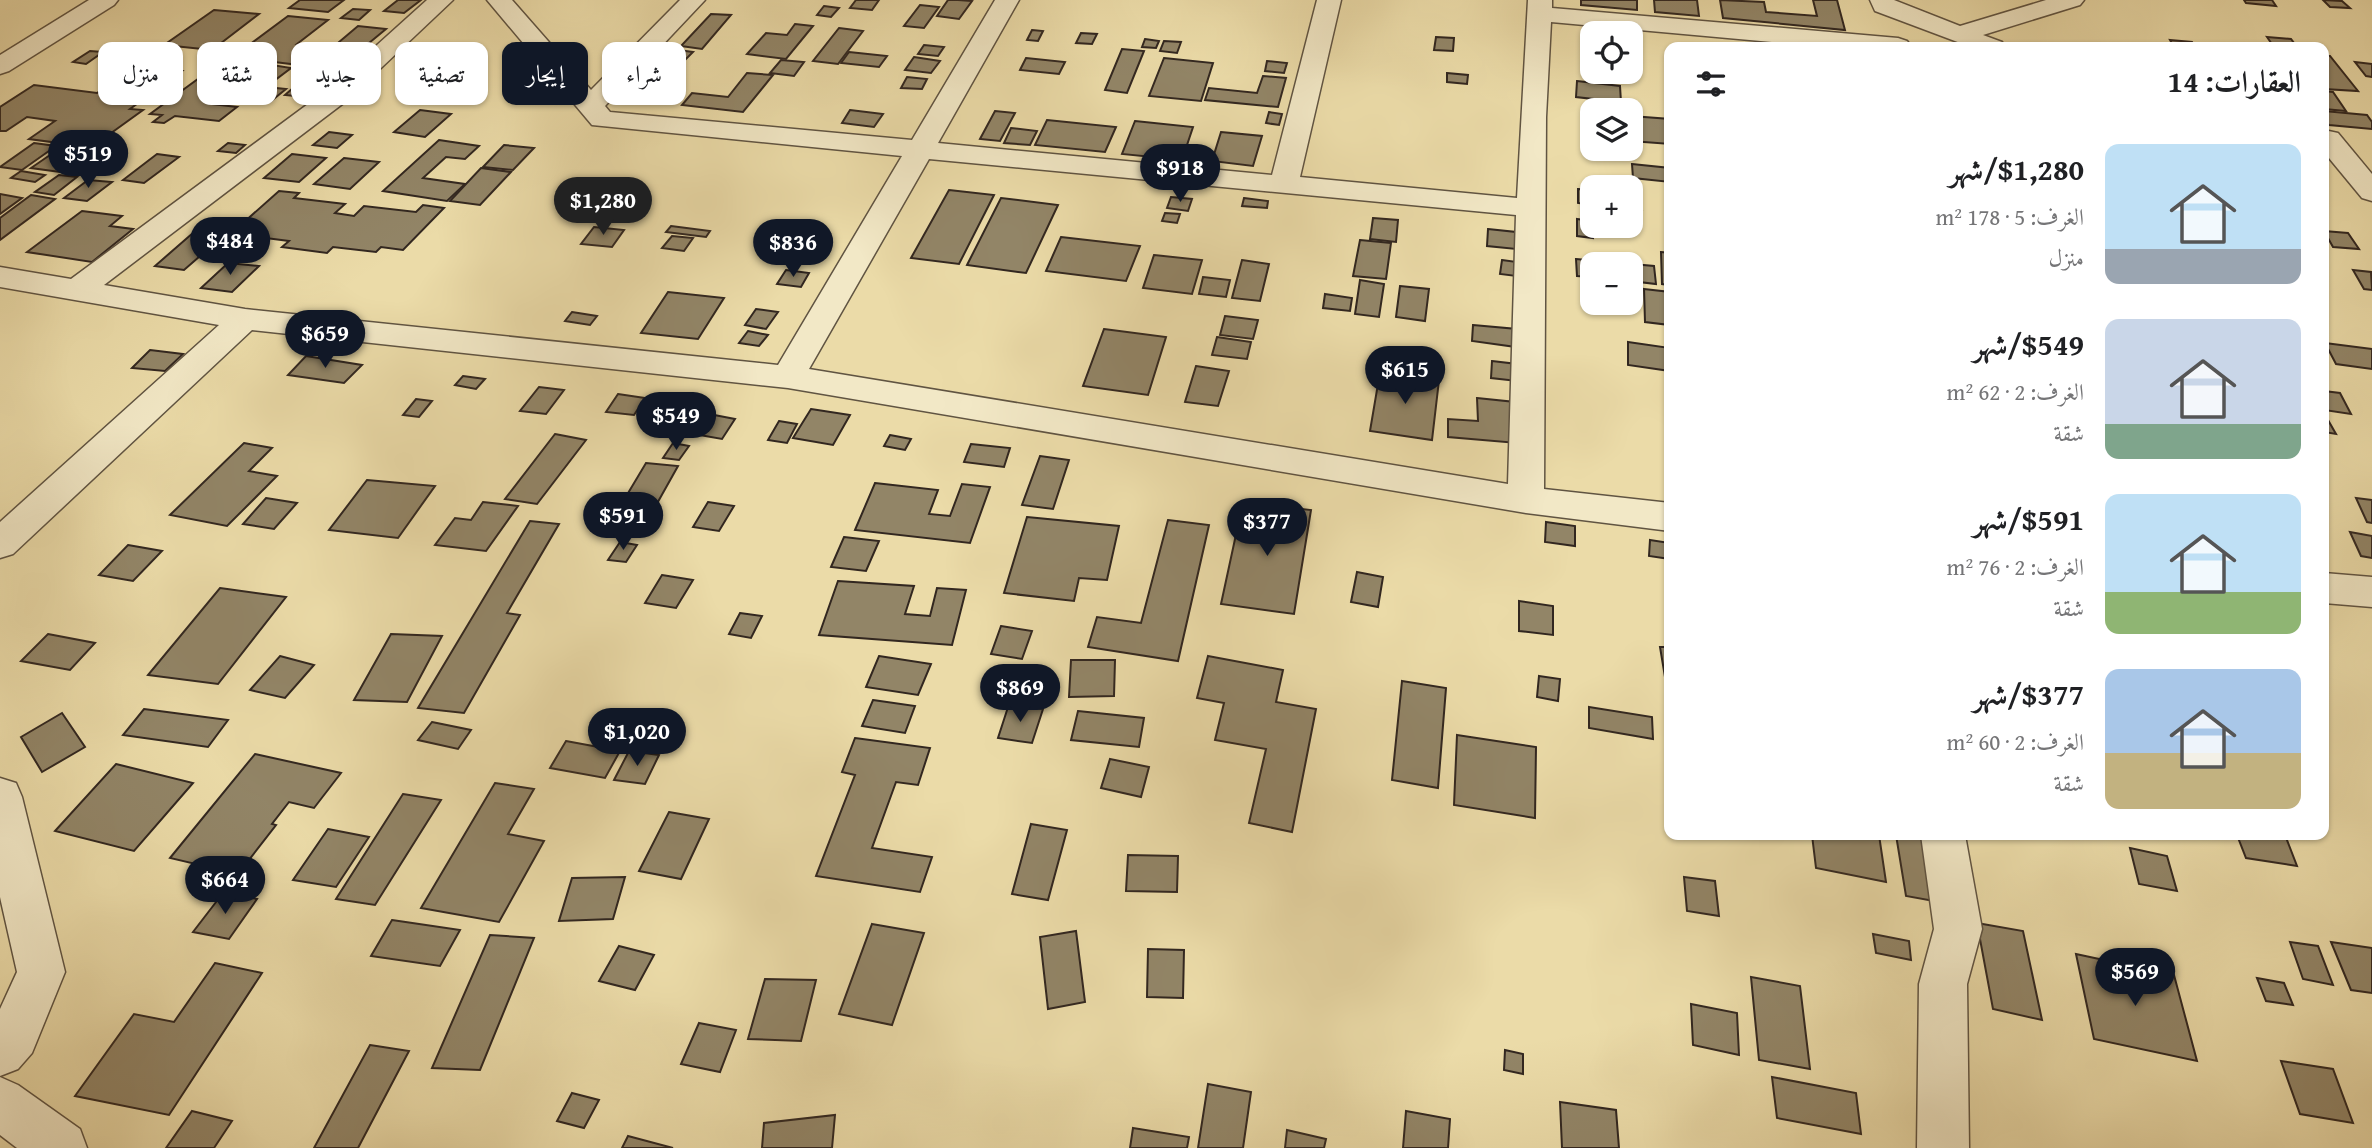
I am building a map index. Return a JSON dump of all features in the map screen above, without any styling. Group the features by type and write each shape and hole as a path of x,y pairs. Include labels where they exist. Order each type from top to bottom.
{"street":[{"path":"0,66 106,0"},
{"path":"77,290 336,96 441,0"},
{"path":"499,0 602,119 1532,208"},
{"path":"591,106 693,0"},
{"path":"788,377 1007,0"},
{"path":"1284,184 1329,0"},
{"path":"1959,34 2073,0"},
{"path":"1883,3 1980,42"},
{"path":"1883,3 1897,42"},
{"path":"1526,500 1533,117 1540,7 1854,42"},
{"path":"2329,139 2361,142"},
{"path":"2329,142 2372,192"},
{"path":"0,277 245,319 788,377 1526,500 1664,516"},
{"path":"0,544 245,319"},
{"path":"2329,588 2372,592"},
{"path":"0,797 41,972 14,1035 0,1051"},
{"path":"1943,1148 1943,984 1958,929 1944,840"},
{"path":"0,1103 61,1148"}],"building":[{"path":"300,0 344,0 328,12 289,8"},
{"path":"398,0 421,0 404,13 384,11"},
{"path":"856,0 879,0 872,10 850,8"},
{"path":"948,0 972,1 959,19 937,16"},
{"path":"1581,0 1637,0 1637,10 1581,5"},
{"path":"1654,0 1697,0 1699,16 1655,12"},
{"path":"1720,0 1764,2 1766,12 1817,16 1813,0 1837,0 1845,30 1723,18"},
{"path":"2244,0 2272,0 2276,6 2246,3"},
{"path":"2323,0 2342,1 2350,8 2330,7"},
{"path":"920,5 939,7 924,28 904,26"},
{"path":"824,6 839,8 831,17 817,15"},
{"path":"353,9 370,10 359,20 341,18"},
{"path":"214,10 259,14 222,42 197,42 197,48 183,47 183,42 168,42"},
{"path":"711,14 731,15 702,49 686,47 685,42"},
{"path":"288,16 328,20 300,42 291,42 291,64 277,62 277,42 253,42"},
{"path":"795,24 813,26 786,59 747,54 766,33 787,35"},
{"path":"358,26 386,29 370,42 339,42"},
{"path":"839,28 863,31 838,64 813,61"},
{"path":"1032,30 1043,31 1038,41 1027,40"},
{"path":"1081,33 1097,34 1092,44 1076,43"},
{"path":"1436,37 1454,38 1453,51 1434,50"},
{"path":"2267,37 2291,39 2293,42 2270,42"},
{"path":"1145,39 1159,41 1156,48 1142,47"},
{"path":"1164,41 1181,42 1177,53 1160,51"},
{"path":"924,45 944,47 938,56 918,54"},
{"path":"1122,49 1144,51 1127,93 1105,90"},
{"path":"90,51 98,52 98,56 86,64 73,62"},
{"path":"849,52 887,56 879,67 841,63"},
{"path":"2329,56 2330,56 2358,91 2329,89"},
{"path":"914,57 940,61 931,73 905,70"},
{"path":"1026,58 1065,62 1059,74 1020,70"},
{"path":"1164,58 1213,63 1201,101 1149,96"},
{"path":"781,60 804,62 794,76 770,73"},
{"path":"1267,61 1287,63 1284,73 1265,71"},
{"path":"2355,62 2372,64 2372,77 2366,76"},
{"path":"277,66 291,68 277,79"},
{"path":"747,73 773,75 743,112 682,105 686,105 686,100 692,93 728,97"},
{"path":"1447,73 1468,75 1467,84 1447,82"},
{"path":"1263,76 1286,78 1278,107 1205,100 1209,88 1257,93"},
{"path":"907,77 927,79 922,89 901,88"},
{"path":"197,80 197,105 237,107 219,121 175,116 164,123 153,122 162,115 150,114 162,105 183,105 183,90"},
{"path":"1577,81 1580,84 1620,86 1621,98 1576,97"},
{"path":"34,85 97,93 98,105 135,105 130,109 143,110 107,136 93,134 80,144 96,146 60,172 31,168 66,144 29,139 55,121 27,117 6,131 0,131 0,107"},
{"path":"277,88 286,89 277,96"},
{"path":"2329,92 2333,92 2346,111 2329,109"},
{"path":"420,110 451,114 425,137 394,132"},
{"path":"850,110 883,114 874,127 842,123"},
{"path":"995,111 1015,113 1000,141 980,139"},
{"path":"2329,111 2367,115 2372,122 2372,129 2329,125"},
{"path":"1269,112 1282,114 1279,125 1266,123"},
{"path":"1643,117 1664,119 1664,144 1643,142"},
{"path":"1047,120 1116,127 1105,152 1035,145"},
{"path":"1135,121 1193,127 1182,160 1122,154"},
{"path":"1011,128 1037,131 1030,145 1004,143"},
{"path":"329,132 352,135 337,148 313,145"},
{"path":"1221,132 1262,136 1253,166 1212,161"},
{"path":"439,140 479,146 465,159 446,157 423,178 465,184 447,201 383,191"},
{"path":"34,143 56,146 22,170 0,167"},
{"path":"228,143 245,145 236,153 218,151"},
{"path":"504,145 534,148 513,170 483,167"},
{"path":"157,154 179,157 144,183 123,180"},
{"path":"292,154 326,158 299,182 264,178"},
{"path":"344,158 379,162 350,189 314,184"},
{"path":"1632,164 1664,167 1664,181 1633,175"},
{"path":"481,168 511,172 480,205 450,201"},
{"path":"21,171 45,175 35,182 11,178"},
{"path":"59,175 77,177 54,195 35,192"},
{"path":"88,180 112,182 87,201 64,198"},
{"path":"949,190 994,195 959,264 911,258"},
{"path":"279,191 299,193 294,198 345,204 335,213 354,216 364,206 416,212 423,205 444,208 403,250 381,247 376,252 333,247 327,253 282,247 289,241 251,236 256,232 242,230 250,224 243,223"},
{"path":"0,194 22,198 0,214"},
{"path":"31,195 55,199 0,240 0,218"},
{"path":"1171,197 1192,199 1188,211 1167,208"},
{"path":"1001,198 1058,205 1026,273 967,265"},
{"path":"1244,198 1268,201 1267,208 1242,206"},
{"path":"82,211 122,216 110,226 133,229 92,262 27,252"},
{"path":"1165,213 1180,214 1177,223 1162,221"},
{"path":"1373,218 1398,220 1396,242 1370,239"},
{"path":"1577,219 1580,219 1580,236 1577,236"},
{"path":"671,226 710,231 706,237 666,232"},
{"path":"594,227 624,230 612,247 581,244"},
{"path":"1488,229 1516,232 1516,249 1487,246"},
{"path":"2329,231 2348,233 2359,249 2333,247 2329,240"},
{"path":"194,232 223,236 184,270 155,266"},
{"path":"672,236 693,238 684,251 662,248"},
{"path":"1061,237 1140,246 1126,281 1046,271"},
{"path":"1360,240 1391,243 1386,279 1353,276"},
{"path":"1661,252 1664,252 1662,284"},
{"path":"1154,255 1202,260 1192,294 1143,288"},
{"path":"1576,259 1580,259 1580,276 1577,276"},
{"path":"1242,260 1269,264 1260,301 1232,298"},
{"path":"1502,260 1517,262 1516,276 1500,274"},
{"path":"228,263 259,266 232,292 201,288"},
{"path":"1643,265 1654,266 1656,284 1643,282"},
{"path":"786,270 809,273 801,287 777,284"},
{"path":"2353,270 2371,272 2372,290 2364,289"},
{"path":"1203,277 1230,280 1226,297 1199,294"},
{"path":"1360,280 1384,284 1379,317 1355,314"},
{"path":"1400,286 1429,289 1425,321 1396,317"},
{"path":"1644,289 1664,291 1664,324 1645,322"},
{"path":"668,292 724,298 698,339 641,333"},
{"path":"1325,294 1352,298 1350,311 1323,308"},
{"path":"756,309 778,312 766,329 745,325"},
{"path":"572,312 597,316 590,325 565,321"},
{"path":"1225,316 1258,320 1253,339 1220,335"},
{"path":"1473,325 1517,329 1516,347 1472,341"},
{"path":"1104,329 1166,337 1148,395 1083,386"},
{"path":"748,331 768,335 759,346 739,343"},
{"path":"1217,337 1251,342 1247,359 1212,355"},
{"path":"1628,342 1664,347 1664,370 1628,365"},
{"path":"2329,344 2372,349 2372,369 2336,364 2329,351"},
{"path":"150,350 183,354 165,371 132,368"},
{"path":"306,356 362,365 344,383 288,375"},
{"path":"1406,361 1432,364 1431,375 1405,372"},
{"path":"1492,361 1517,364 1517,381 1491,378"},
{"path":"1196,366 1229,371 1218,406 1185,402"},
{"path":"1380,372 1439,380 1432,440 1370,431"},
{"path":"463,376 485,379 476,389 455,385"},
{"path":"539,387 564,390 546,414 520,411"},
{"path":"2329,392 2340,393 2351,414 2329,411"},
{"path":"618,394 645,398 634,415 606,412"},
{"path":"1477,398 1515,402 1517,443 1448,437 1448,419 1478,421"},
{"path":"416,399 432,401 419,417 403,415"},
{"path":"811,409 850,415 833,445 793,438"},
{"path":"709,414 735,419 722,439 694,434"},
{"path":"779,421 797,424 787,443 768,440"},
{"path":"2329,422 2336,434 2329,433"},
{"path":"555,434 586,440 537,504 505,499"},
{"path":"890,435 911,439 905,450 884,446"},
{"path":"244,443 272,448 249,471 277,476 227,526 170,515"},
{"path":"673,443 689,446 679,460 663,458"},
{"path":"971,444 1010,448 1004,467 964,462"},
{"path":"1040,456 1069,460 1053,509 1022,505"},
{"path":"646,463 678,466 645,525 612,520"},
{"path":"367,480 435,486 398,538 329,530"},
{"path":"875,483 938,490 929,514 950,516 962,484 990,487 970,543 855,530"},
{"path":"266,498 297,503 274,529 243,524"},
{"path":"2356,498 2372,500 2372,523 2367,522"},
{"path":"483,502 518,506 486,551 435,545 455,518 471,520"},
{"path":"708,502 734,506 719,531 693,527"},
{"path":"1243,502 1311,510 1294,614 1221,604"},
{"path":"1027,517 1119,526 1107,580 1079,578 1074,601 1004,593"},
{"path":"1168,520 1209,525 1178,661 1088,647 1097,617 1141,623"},
{"path":"530,521 559,524 507,613 520,615 464,713 418,708"},
{"path":"1546,522 1575,526 1575,546 1545,542"},
{"path":"2350,532 2372,536 2372,558 2361,556"},
{"path":"844,537 879,541 866,571 831,567"},
{"path":"1650,540 1664,542 1664,558 1649,556"},
{"path":"620,542 637,545 626,562 608,560"},
{"path":"128,545 162,551 133,581 99,575"},
{"path":"1357,572 1383,577 1378,607 1351,602"},
{"path":"662,575 693,580 676,608 645,603"},
{"path":"838,581 914,586 905,614 930,616 937,588 966,590 952,645 819,635"},
{"path":"220,588 286,597 218,684 148,675"},
{"path":"1519,601 1553,606 1553,635 1519,631"},
{"path":"740,613 762,616 751,638 729,634"},
{"path":"1001,626 1032,631 1022,659 991,654"},
{"path":"48,634 95,643 70,670 21,661"},
{"path":"391,634 442,636 407,702 354,700"},
{"path":"1660,647 1664,647 1664,671"},
{"path":"280,656 314,665 285,698 250,690"},
{"path":"879,656 931,664 918,695 866,687"},
{"path":"1208,656 1283,670 1276,702 1316,709 1292,832 1249,823 1266,749 1215,740 1224,703 1197,698"},
{"path":"1071,660 1115,660 1114,696 1069,697"},
{"path":"1539,676 1560,679 1558,701 1537,697"},
{"path":"1402,681 1446,688 1438,788 1392,780"},
{"path":"873,700 915,706 905,733 862,726"},
{"path":"1009,704 1043,709 1032,743 998,738"},
{"path":"1589,707 1652,717 1653,739 1589,728"},
{"path":"144,709 228,720 208,747 123,735"},
{"path":"1078,711 1144,718 1139,747 1071,740"},
{"path":"62,713 85,747 42,772 21,737"},
{"path":"432,722 471,730 458,749 418,740"},
{"path":"1457,735 1536,747 1535,818 1454,805"},
{"path":"855,738 930,748 918,785 896,782 872,848 932,857 920,892 816,876 855,775 842,772"},
{"path":"566,741 620,751 605,778 550,768"},
{"path":"629,751 659,755 645,784 614,780"},
{"path":"255,754 341,773 314,808 289,802 272,824 276,825 238,874 170,858"},
{"path":"1110,759 1149,767 1141,797 1101,788"},
{"path":"116,764 193,783 134,851 55,831"},
{"path":"495,783 534,789 508,834 544,841 499,922 421,908"},
{"path":"403,794 441,800 375,905 336,899"},
{"path":"669,812 709,819 681,879 639,871"},
{"path":"1031,824 1067,830 1048,900 1012,894"},
{"path":"328,829 369,837 336,887 293,880"},
{"path":"1813,840 1880,840 1886,882 1816,868"},
{"path":"1897,840 1933,840 1945,903 1906,896"},
{"path":"2239,840 2287,840 2297,866 2246,858"},
{"path":"2130,848 2167,856 2177,891 2139,884"},
{"path":"1128,855 1178,856 1177,892 1126,891"},
{"path":"625,877 613,919 559,921 572,878"},
{"path":"1684,877 1715,881 1719,916 1687,911"},
{"path":"223,893 257,899 229,939 193,932"},
{"path":"392,920 460,930 440,966 371,956"},
{"path":"1977,923 2023,931 2042,1020 1993,1009"},
{"path":"872,924 924,933 892,1025 839,1014"},
{"path":"1076,931 1085,1002 1048,1009 1040,937"},
{"path":"1873,934 1909,941 1911,960 1876,953"},
{"path":"490,935 534,938 480,1070 432,1068"},
{"path":"2290,942 2318,946 2333,985 2303,979"},
{"path":"2331,942 2372,948 2372,993 2351,990"},
{"path":"619,946 654,955 635,990 599,981"},
{"path":"1148,949 1184,950 1183,998 1147,997"},
{"path":"2076,954 2174,975 2197,1061 2094,1039"},
{"path":"215,963 262,973 169,1115 75,1096 134,1014 174,1022"},
{"path":"1751,977 1800,986 1810,1069 1759,1060"},
{"path":"2257,978 2284,983 2293,1005 2266,1001"},
{"path":"765,979 816,980 801,1041 748,1039"},
{"path":"1691,1004 1737,1013 1739,1055 1693,1045"},
{"path":"699,1023 736,1030 720,1072 681,1064"},
{"path":"370,1045 409,1051 358,1148 314,1148"},
{"path":"1505,1050 1523,1054 1523,1074 1504,1070"},
{"path":"2281,1061 2333,1069 2353,1123 2300,1114"},
{"path":"1772,1077 1856,1093 1861,1134 1777,1118"},
{"path":"1208,1084 1251,1092 1243,1148 1198,1148"},
{"path":"572,1093 599,1100 584,1128 557,1121"},
{"path":"1560,1102 1616,1110 1619,1148 1562,1148"},
{"path":"192,1111 232,1121 214,1148 166,1148"},
{"path":"1406,1111 1450,1119 1448,1148 1403,1148"},
{"path":"835,1115 832,1148 762,1148 764,1123"},
{"path":"1133,1128 1189,1137 1187,1148 1130,1148"},
{"path":"1287,1130 1326,1139 1324,1148 1285,1148"},
{"path":"628,1136 673,1148 622,1148"}]}
